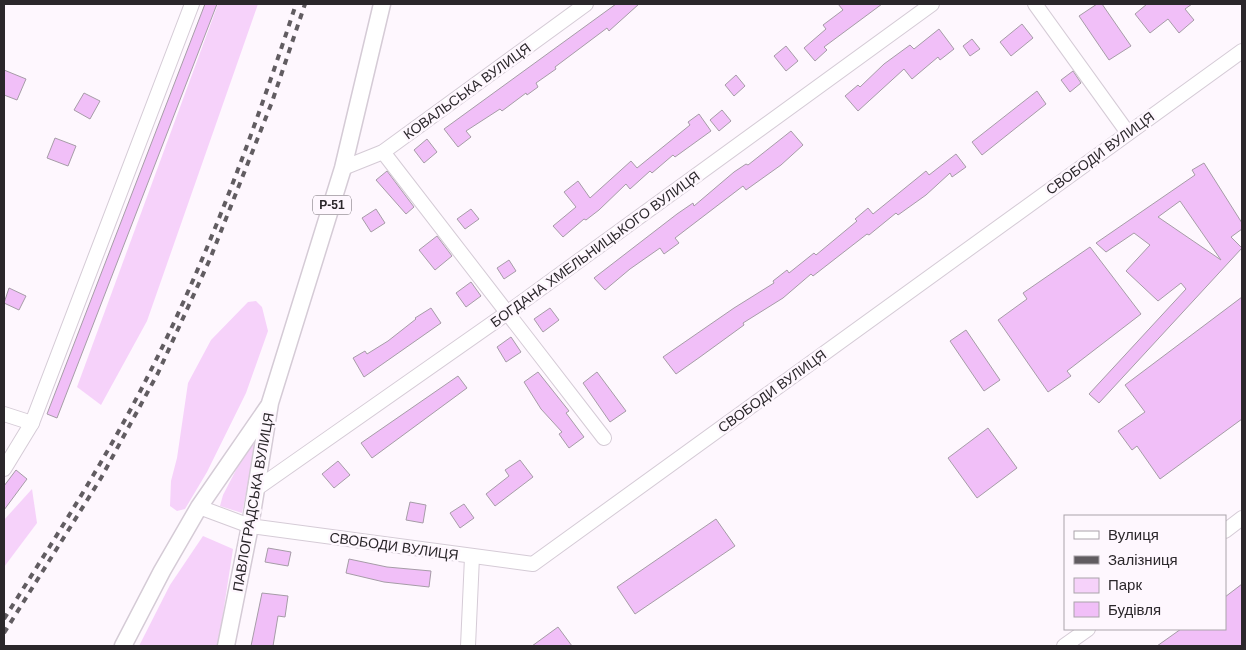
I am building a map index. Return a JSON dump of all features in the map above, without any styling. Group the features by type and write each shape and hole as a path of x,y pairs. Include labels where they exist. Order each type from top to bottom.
{"main road":[{"name":"Р-51","path":"270,403 343,168 382,4"},
{"name":"ПАВЛОГРАДСЬКА ВУЛИЦЯ","path":"226,646 250,526 270,403"},
{"name":"ПАВЛОГРАДСЬКА ВУЛИЦЯ","path":"123,646 162,571 200,507 270,403"}],"street":[{"path":"4,469 32,423 192,4"},
{"name":"КОВАЛЬСЬКА ВУЛИЦЯ","path":"343,168 383,152 586,4"},
{"name":"БОГДАНА ХМЕЛЬНИЦЬКОГО ВУЛИЦЯ","path":"256,490 507,313 932,4"},
{"path":"1035,4 1128,133"},
{"name":"СВОБОДИ ВУЛИЦЯ","path":"200,507 250,526 533,564 1242,51"},
{"path":"383,152 604,438"},
{"path":"4,414 32,423"},
{"path":"1226,530 1242,518"},
{"path":"470,645 472,557"},
{"path":"1064,646 1087,630"}],"green space":[{"path":"218,4 258,4 147,321 101,405 77,387"},
{"path":"256,301 262,307 268,331 246,393 207,472 185,509 177,511 170,506 171,481 177,458 188,383 211,340 248,302"},
{"path":"250,443 256,446 242,513 220,506 223,495"},
{"path":"32,489 37,523 4,567 4,520"},
{"path":"203,536 233,549 218,646 139,646 170,585"}],"building":[{"path":"205,4 217,4 57,418 47,414"},
{"path":"616,4 639,4 609,31 607,28 555,67 556,69 536,83 538,87 527,95 526,93 502,111 500,109 466,131 471,137 458,147 444,129"},
{"path":"838,4 882,4 824,47 827,50 815,61 804,48 826,29 823,25 843,10"},
{"path":"1097,4 1102,4 1131,46 1109,60 1079,16"},
{"path":"1147,4 1192,4 1185,9 1194,20 1179,33 1168,19 1150,33 1135,14"},
{"path":"1022,24 1033,38 1011,56 1000,42"},
{"path":"939,29 954,49 940,60 938,57 912,79 904,69 858,111 845,96 858,85 860,87 884,64 910,45 914,49"},
{"path":"972,39 980,49 970,56 963,46"},
{"path":"786,46 798,61 786,71 774,56"},
{"path":"4,70 26,79 17,100 4,95"},
{"path":"1073,71 1081,83 1070,92 1061,80"},
{"path":"736,75 745,86 734,96 725,85"},
{"path":"1037,91 1046,104 982,155 972,142"},
{"path":"84,93 100,101 90,119 74,110"},
{"path":"722,110 731,121 719,131 710,120"},
{"path":"699,114 711,131 675,157 673,155 652,173 650,171 630,189 626,184 599,210 586,220 584,219 563,237 553,226 576,207 564,192 578,181 590,198 631,161 637,168 690,125 688,122"},
{"path":"791,131 803,145 781,165 746,190 743,186 675,238 679,243 664,254 660,248 630,269 605,290 594,278 677,214 693,203 694,206 734,172 746,164 748,165"},
{"path":"55,138 76,146 68,166 47,158"},
{"path":"427,139 437,152 424,163 414,150"},
{"path":"956,154 966,167 952,177 950,173 926,195 898,215 896,213 813,276 811,274 783,298 743,323 744,325 676,374 663,357 774,283 773,281 787,270 789,273 814,253 816,255 857,221 855,219 868,208 873,214 926,171 929,175"},
{"path":"1204,163 1242,223 1242,229 1231,237 1242,248 1099,403 1089,394 1186,289 1181,283 1158,301 1126,271 1150,245 1134,233 1106,252 1096,243 1195,175 1192,170","holes":["1180,201 1221,260 1158,217"]},
{"path":"387,171 414,207 406,214 376,180"},
{"path":"376,209 385,223 371,232 362,218"},
{"path":"471,209 479,219 465,229 457,219"},
{"path":"437,236 452,256 435,270 419,250"},
{"path":"1090,247 1141,314 1067,371 1071,376 1048,392 998,320 1027,299 1023,293"},
{"path":"509,260 516,271 504,279 497,268"},
{"path":"471,282 481,296 466,307 456,293"},
{"path":"9,288 26,296 19,310 4,303"},
{"path":"1242,297 1242,419 1160,479 1137,446 1132,450 1118,431 1145,412 1125,385"},
{"path":"431,308 441,323 364,377 353,358 365,351 367,354 388,341 415,318"},
{"path":"550,308 559,320 543,332 534,319"},
{"path":"966,330 1000,380 984,391 950,341"},
{"path":"511,337 521,352 506,362 497,347"},
{"path":"538,372 569,411 566,413 584,437 569,448 559,434 562,432 541,409 524,382"},
{"path":"597,372 626,411 610,422 583,383"},
{"path":"458,376 467,388 372,458 361,443"},
{"path":"988,428 1017,468 977,498 948,458"},
{"path":"520,460 533,477 495,506 486,494 509,476 505,470"},
{"path":"338,461 350,475 334,488 322,474"},
{"path":"16,470 27,479 4,510 4,486"},
{"path":"410,502 426,505 423,523 406,520"},
{"path":"464,504 474,518 460,528 450,513"},
{"path":"716,519 735,546 635,614 617,587"},
{"path":"268,548 291,552 288,566 265,562"},
{"path":"349,559 387,567 431,571 429,587 384,582 346,573"},
{"path":"1242,584 1242,646 1157,646 1180,630 1226,630 1226,596"},
{"path":"262,593 288,596 285,617 278,616 273,646 251,646"},
{"path":"558,627 572,646 532,646"}],"railway":[{"path":"4,619 98,467 172,328 230,191 296,4"},
{"path":"4,633 101,478 158,373 210,259 272,102 305,4"}]}
